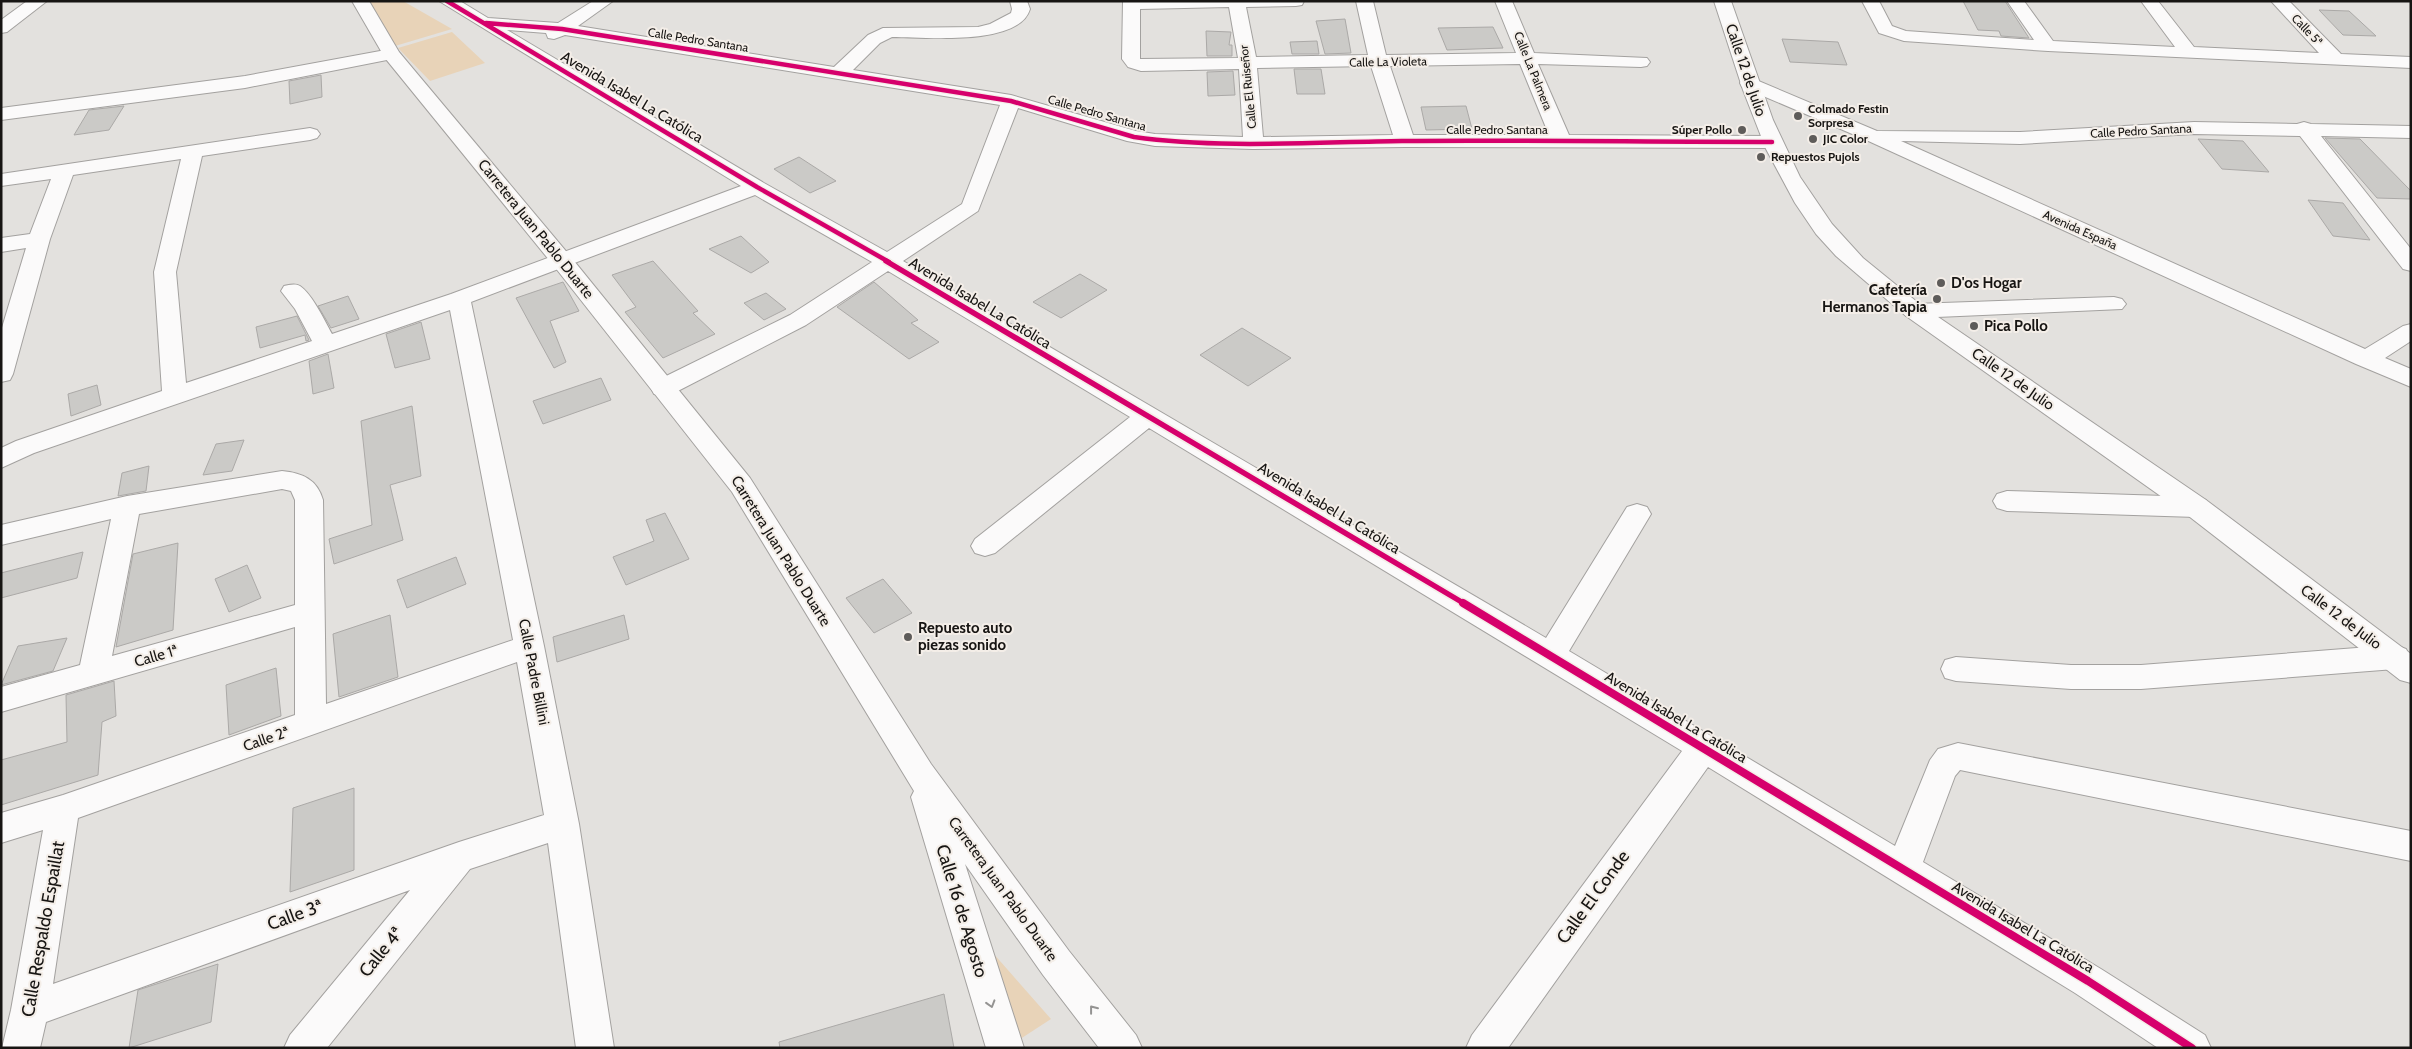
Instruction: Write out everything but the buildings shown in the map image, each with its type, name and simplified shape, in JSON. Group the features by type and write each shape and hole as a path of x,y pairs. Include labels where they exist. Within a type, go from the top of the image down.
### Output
{"street":[{"path":"1,28 39,1"},
{"name":"Carretera Juan Pablo Duarte","path":"360,1 391,54 562,260 742,485 920,774 1056,963 1123,1048"},
{"name":"Avenida Isabel La Católica","path":"447,1 758,188 888,262 1551,655 2088,981 2192,1048"},
{"path":"530,50 604,1"},
{"path":"838,74 882,35 898,31 961,33 996,28 1019,16 1021,9 1018,1"},
{"path":"1132,3 1296,1"},
{"path":"1364,1 1378,62 1405,141"},
{"name":"Calle La Palmera","path":"1503,1 1562,142"},
{"name":"Calle 12 de Julio","path":"1722,1 1749,83 1772,142 1788,174 1824,230 1877,282 1914,311 2196,507 2403,664"},
{"path":"1870,1 1885,29 1904,36 2048,46 2411,63"},
{"path":"2015,1 2048,46"},
{"path":"2149,1 2189,53"},
{"name":"Calle 5ª","path":"2279,1 2336,60"},
{"name":"Calle El Ruiseñor","path":"1236,2 1248,64 1253,143"},
{"name":"Calle La Violeta","path":"1132,3 1130,59 1134,63 1248,64 1528,58 1641,62"},
{"name":"Calle Pedro Santana","path":"483,22 562,29 1011,101 1033,106 1134,138 1253,143 1405,141 1772,142"},
{"path":"1,114 245,82 391,54"},
{"name":"Avenida España","path":"1749,83 1871,135 2411,379"},
{"path":"663,388 798,320 971,207 1011,101"},
{"name":"Calle Pedro Santana","path":"1871,135 2020,138 2194,128 2304,128 2411,132"},
{"path":"2304,128 2411,264"},
{"path":"1,180 310,134"},
{"path":"175,396 166,272 192,151"},
{"path":"1,374 8,326 65,169"},
{"path":"1,459 25,447 459,298 758,188"},
{"path":"1,245 39,239"},
{"path":"292,290 326,344"},
{"name":"Calle Padre Billini","path":"459,298 529,646 562,824 594,1048"},
{"path":"1914,311 2114,304"},
{"path":"2365,359 2411,332"},
{"path":"985,546 1147,417"},
{"path":"1,536 60,519 127,506 282,480 295,481 308,492 309,500 311,723"},
{"path":"2006,502 2196,507"},
{"path":"93,674 127,506"},
{"path":"1551,655 1638,514"},
{"name":"Calle 1ª","path":"1,700 310,612"},
{"name":"Calle 2ª","path":"1,828 63,809 529,646"},
{"path":"1956,669 2071,677 2141,677 2403,664"},
{"name":"Calle El Conde","path":"1485,1048 1703,748"},
{"path":"1903,869 1941,770 1949,759 1958,756 2411,846"},
{"name":"Calle 16 de Agosto","path":"920,774 1005,1048"},
{"name":"Calle Respaldo Espaillat","path":"22,1048 63,809"},
{"name":"Calle 3ª","path":"30,1010 460,857 562,824"},
{"name":"Calle 4ª","path":"303,1048 460,857"}],"shaded area":[{"path":"367,1 403,1 452,29 395,46"},
{"path":"452,32 485,63 430,81 398,48"},
{"path":"971,928 1051,1019 1011,1045"}],"cycle path":[{"path":"447,1 757,187 888,262 1551,655 2088,981 2192,1048"},
{"path":"486,23 562,29 1011,101 1134,137 1155,140 1253,143 1405,141 1772,142"}],"place":[{"name":"Colmado Festin Sorpresa","path":"1798,116"},
{"name":"Súper Pollo","path":"1742,130"},
{"name":"JIC Color","path":"1813,139"},
{"name":"Repuestos Pujols","path":"1761,157"},
{"name":"D'os Hogar","path":"1941,283"},
{"name":"Cafetería Hermanos Tapia","path":"1937,299"},
{"name":"Pica Pollo","path":"1974,326"},
{"name":"Repuesto auto piezas sonido","path":"908,637"}]}
